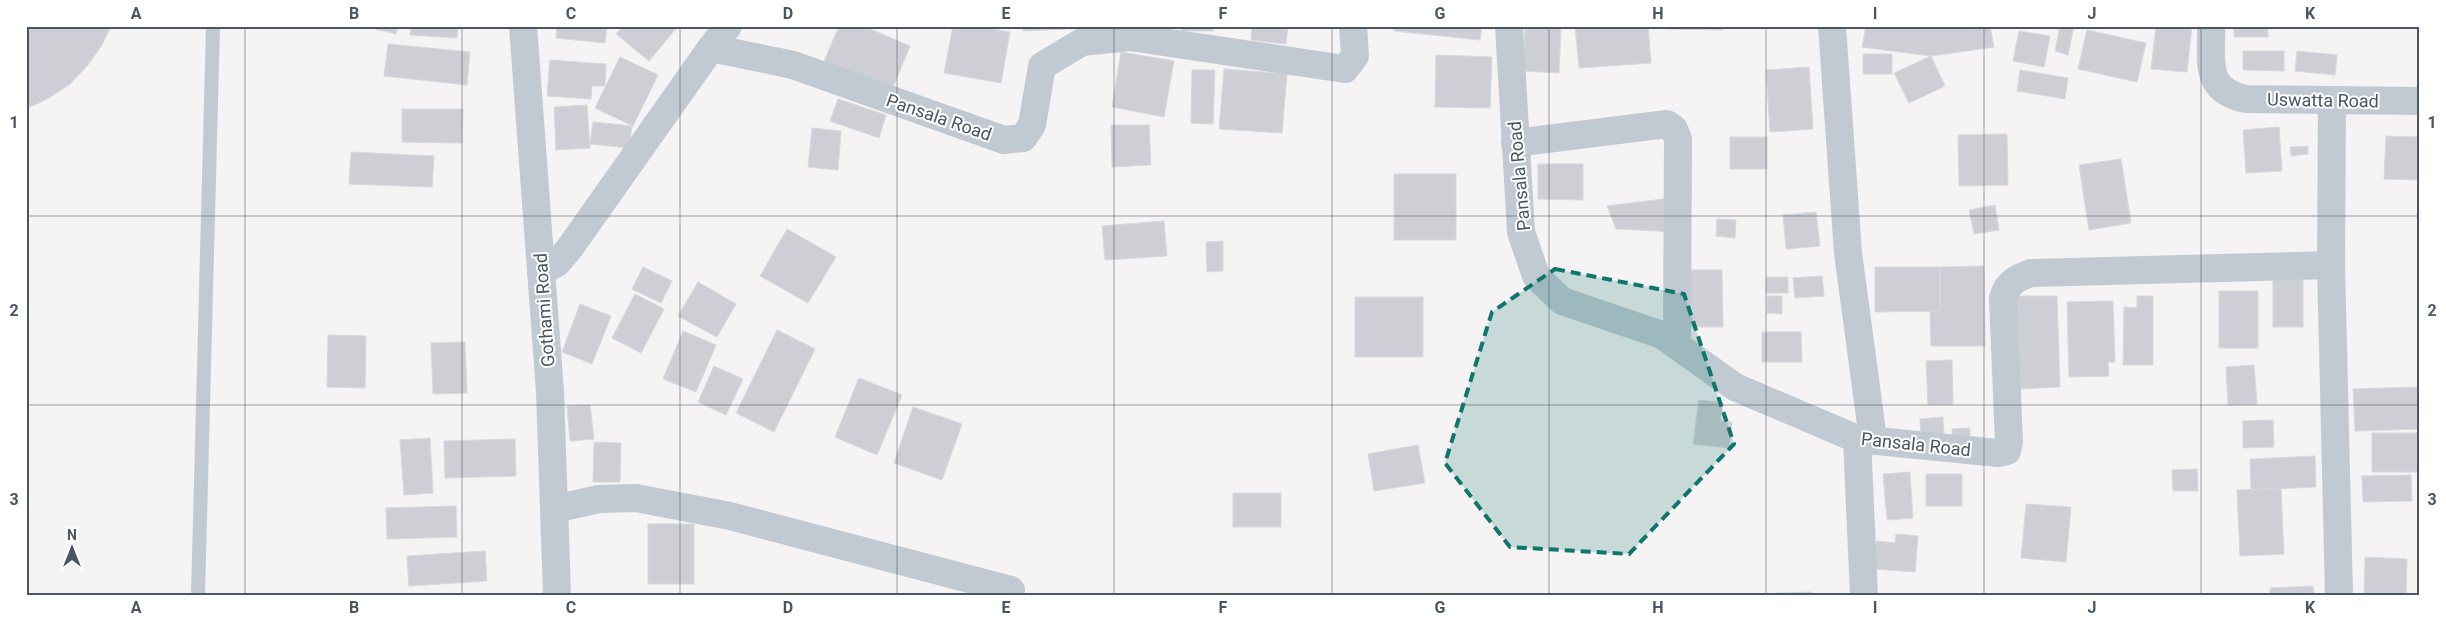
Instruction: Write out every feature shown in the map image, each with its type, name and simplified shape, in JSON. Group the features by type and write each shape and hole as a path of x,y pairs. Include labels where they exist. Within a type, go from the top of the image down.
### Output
{"street":[{"name":"Gothami Road","path":"523,26 550,392 557,595"},
{"path":"541,271 557,263 569,249 728,26"},
{"name":"Pansala Road","path":"711,48 793,65 1004,140 1023,138 1032,124 1042,66 1082,42 1130,37 1345,69 1355,56 1354,26"},
{"name":"Pansala Road","path":"1509,26 1521,232 1536,276 1562,301 1662,336 1735,387 1865,439 1998,453 2007,451 2009,442 2003,298 2006,289 2015,279 2031,272 2331,265"},
{"path":"1832,26 1848,253 1865,439 1864,595"},
{"name":"Uswatta Road","path":"2211,26 2212,63 2215,82 2228,95 2245,99 2420,100"},
{"path":"2332,100 2331,265 2338,595"},
{"path":"1515,143 1666,124 1674,129 1678,139 1677,346"},
{"path":"554,509 599,499 636,498 730,516 1011,590"}],"lane":[{"path":"198,595 213,26"}],"highlighted area":[{"path":"1555,269 1684,294 1734,444 1629,554 1510,547 1445,463 1492,312"}],"building":[{"path":"26,26 111,26 102,45 88,65 70,84 49,98 26,109"},
{"path":"363,26 398,26 396,34"},
{"path":"411,26 458,26 457,38 410,35"},
{"path":"557,26 607,26 605,43 556,38"},
{"path":"623,26 678,26 649,61 616,34"},
{"path":"839,26 863,26 910,46 891,92 823,64"},
{"path":"953,26 975,26 1010,32 1001,83 944,73"},
{"path":"1023,26 1066,26 1066,29 1023,31"},
{"path":"1182,26 1213,26 1213,31 1182,31"},
{"path":"1252,26 1288,26 1286,44 1251,40"},
{"path":"1395,26 1482,26 1480,40 1394,31"},
{"path":"1525,26 1561,28 1559,73 1523,71"},
{"path":"1575,26 1648,26 1651,63 1579,68"},
{"path":"1667,26 1723,26 1723,30 1667,29"},
{"path":"1866,26 1990,26 1994,47 1931,56 1862,47"},
{"path":"2060,26 2074,26 2068,55 2055,51"},
{"path":"2156,26 2192,26 2187,72 2151,69"},
{"path":"2234,26 2268,26 2268,37 2234,37"},
{"path":"2087,30 2146,43 2137,82 2078,69"},
{"path":"2019,31 2050,36 2044,67 2013,61"},
{"path":"388,44 470,52 467,85 384,76"},
{"path":"2243,51 2284,51 2284,71 2243,70"},
{"path":"2297,51 2337,55 2335,75 2295,71"},
{"path":"1121,52 1174,61 1164,117 1112,107"},
{"path":"1863,54 1892,54 1892,74 1863,74"},
{"path":"1436,55 1492,57 1490,108 1435,107"},
{"path":"1931,56 1945,86 1909,103 1894,73"},
{"path":"620,57 658,75 633,126 595,108"},
{"path":"550,60 606,64 605,86 592,86 591,99 547,96"},
{"path":"1809,67 1813,129 1770,132 1766,70"},
{"path":"1224,69 1287,74 1282,133 1219,129"},
{"path":"1192,70 1215,70 1213,124 1191,123"},
{"path":"2020,70 2068,78 2065,99 2017,91"},
{"path":"838,99 886,115 879,138 830,121"},
{"path":"587,105 590,148 556,150 554,107"},
{"path":"402,109 463,109 462,143 402,142"},
{"path":"593,122 632,126 629,148 590,144"},
{"path":"1111,125 1149,125 1151,165 1112,167"},
{"path":"2279,127 2282,171 2246,173 2243,130"},
{"path":"812,128 841,131 838,170 808,167"},
{"path":"2007,134 2008,185 1959,186 1958,135"},
{"path":"2386,136 2420,137 2420,180 2384,179"},
{"path":"1730,137 1767,137 1767,169 1730,169"},
{"path":"2308,146 2308,154 2291,156 2290,147"},
{"path":"351,152 434,156 432,187 349,184"},
{"path":"2121,159 2131,223 2089,230 2079,165"},
{"path":"1538,164 1583,164 1583,200 1538,199"},
{"path":"1394,174 1456,174 1456,240 1394,240"},
{"path":"1671,198 1678,232 1616,229 1607,206"},
{"path":"1995,205 1999,230 1974,234 1969,210"},
{"path":"1816,212 1820,246 1786,249 1783,215"},
{"path":"1717,219 1736,220 1735,238 1716,236"},
{"path":"1164,221 1167,256 1105,260 1102,226"},
{"path":"787,229 836,257 808,303 760,276"},
{"path":"1223,241 1223,271 1207,272 1206,242"},
{"path":"1984,266 1985,346 1931,346 1930,311 1940,311 1940,267"},
{"path":"643,267 672,281 661,303 632,289"},
{"path":"1875,267 1940,267 1940,311 1875,312"},
{"path":"1688,270 1722,270 1723,327 1689,327"},
{"path":"1822,276 1824,296 1795,298 1793,278"},
{"path":"1766,277 1788,277 1788,293 1766,293"},
{"path":"2273,280 2303,280 2303,327 2273,327"},
{"path":"698,282 736,304 717,337 678,316"},
{"path":"2219,291 2258,291 2258,348 2219,348"},
{"path":"635,294 664,309 641,353 612,338"},
{"path":"1767,296 1782,296 1782,314 1767,313"},
{"path":"2014,296 2057,296 2060,387 2017,389"},
{"path":"2137,296 2153,296 2153,365 2123,365 2124,307 2137,308"},
{"path":"1355,297 1423,297 1423,357 1355,357"},
{"path":"2113,301 2115,362 2108,362 2109,376 2069,377 2067,302"},
{"path":"580,304 611,316 592,364 562,352"},
{"path":"777,330 815,349 774,432 736,413"},
{"path":"683,331 716,345 696,392 663,379"},
{"path":"1762,332 1801,332 1802,362 1762,362"},
{"path":"328,335 366,336 365,388 327,387"},
{"path":"465,342 467,393 433,394 431,343"},
{"path":"1952,360 1953,404 1928,405 1926,361"},
{"path":"2254,365 2257,404 2228,405 2226,367"},
{"path":"714,366 743,379 726,415 698,402"},
{"path":"859,378 902,395 877,455 835,437"},
{"path":"2420,387 2420,429 2355,431 2353,389"},
{"path":"1699,400 1723,403 1720,421 1732,422 1729,448 1693,444"},
{"path":"590,405 594,439 570,441 567,406"},
{"path":"913,407 962,424 942,480 894,463"},
{"path":"1943,417 1944,439 1921,441 1920,419"},
{"path":"2273,420 2274,447 2243,448 2243,421"},
{"path":"1970,428 1970,445 1952,446 1952,429"},
{"path":"2372,433 2420,433 2420,472 2372,472"},
{"path":"430,438 433,493 404,495 400,440"},
{"path":"515,439 516,476 445,478 444,441"},
{"path":"594,442 621,443 620,482 593,482"},
{"path":"1418,445 1425,483 1374,491 1368,454"},
{"path":"2315,456 2316,487 2251,490 2250,459"},
{"path":"2197,469 2198,491 2173,491 2172,470"},
{"path":"1910,472 1913,518 1887,520 1883,474"},
{"path":"1926,474 1962,474 1962,506 1926,506"},
{"path":"2411,475 2412,501 2363,502 2362,476"},
{"path":"2281,488 2284,554 2240,556 2237,490"},
{"path":"1233,493 1281,493 1281,527 1233,527"},
{"path":"2026,504 2071,507 2066,562 2021,558"},
{"path":"456,506 457,537 387,539 386,508"},
{"path":"648,524 694,524 694,584 648,584"},
{"path":"1896,534 1918,536 1915,572 1874,569 1876,541 1895,543"},
{"path":"485,551 487,581 409,586 407,556"},
{"path":"2365,557 2407,559 2406,595 2364,595"},
{"path":"2313,586 2314,595 2270,595 2270,588"},
{"path":"1812,592 1812,595 1776,595 1776,593"}]}
